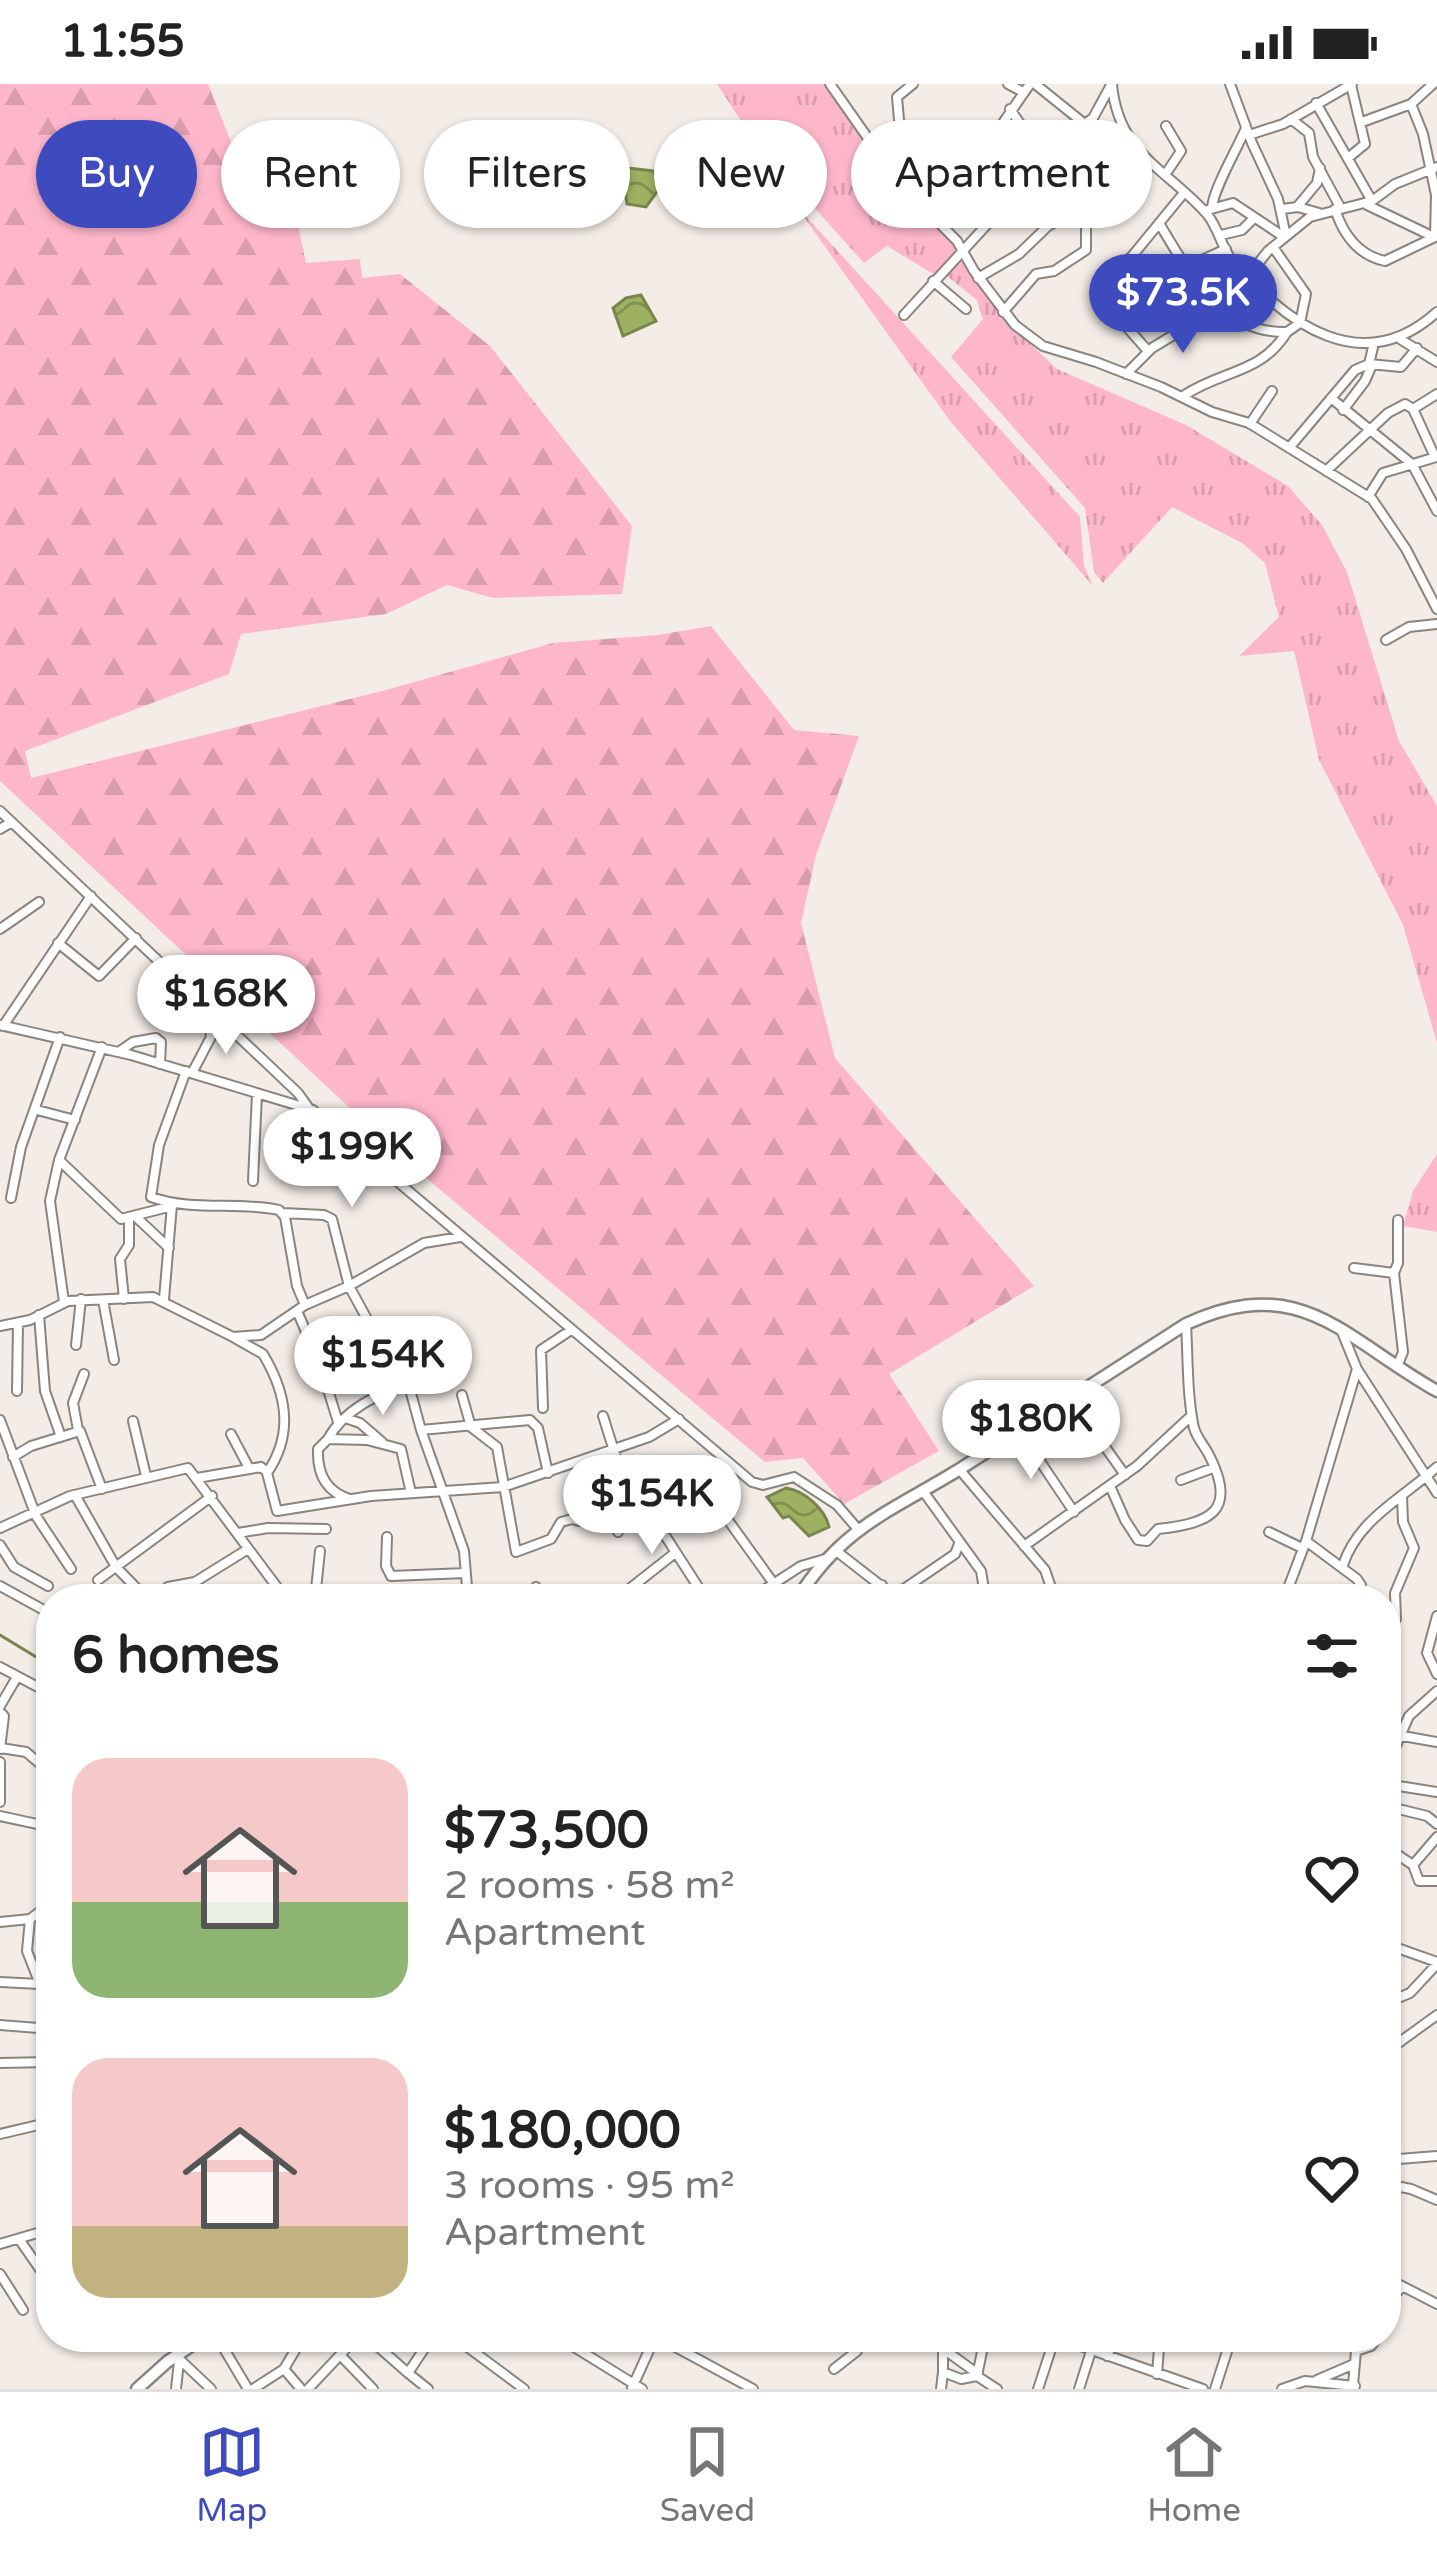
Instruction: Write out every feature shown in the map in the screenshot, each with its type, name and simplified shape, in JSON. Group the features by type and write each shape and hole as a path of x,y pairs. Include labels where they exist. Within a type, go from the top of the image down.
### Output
{"main road":[{"path":"808,1584 857,1528 959,1469 1186,1324 1223,1307 1276,1304 1304,1310 1437,1391"},
{"path":"137,2389 184,2352"}],"street":[{"path":"830,84 855,120"},
{"path":"899,120 896,97 913,84"},
{"path":"1008,84 1029,86 1079,120"},
{"path":"1089,120 1112,84"},
{"path":"1112,84 1123,120"},
{"path":"1230,84 1282,209 1286,237"},
{"path":"1208,209 1247,132 1291,119 1352,84 1365,146 1348,158"},
{"path":"1362,122 1411,104 1433,84"},
{"path":"1003,120 1029,86"},
{"path":"1316,103 1369,203 1436,238"},
{"path":"1411,104 1434,168 1436,238"},
{"path":"1010,109 1018,120"},
{"path":"1291,119 1307,131 1345,237 1375,259 1391,259 1436,238"},
{"path":"1166,126 1181,151 1166,175"},
{"path":"1423,134 1437,132"},
{"path":"1152,164 1183,194 1208,209 1254,287 1300,323 1344,342 1374,343 1400,339 1437,312"},
{"path":"1297,207 1317,183 1320,168"},
{"path":"1126,374 1319,213 1369,203 1394,184 1434,168"},
{"path":"1148,351 1096,292 1183,194"},
{"path":"1208,209 1232,203 1286,237"},
{"path":"1282,209 1297,207 1319,213"},
{"path":"1120,320 1140,298 1253,219"},
{"path":"1160,223 1214,305 1255,328 1287,332"},
{"path":"942,228 1003,312 1037,343 1250,424 1368,497 1406,549 1437,610"},
{"path":"904,315 982,228"},
{"path":"978,278 1019,254 1046,228"},
{"path":"1003,312 1036,274 1054,272 1086,250 1086,228"},
{"path":"1182,397 1224,375 1261,363 1300,323 1306,295 1273,247"},
{"path":"934,281 966,309"},
{"path":"1400,339 1437,362"},
{"path":"1343,410 1365,381 1374,343"},
{"path":"1289,448 1355,370 1371,364 1401,367 1417,348"},
{"path":"1250,424 1272,391"},
{"path":"1413,409 1437,394"},
{"path":"1331,398 1412,464 1437,511"},
{"path":"1326,471 1395,408 1406,404 1413,409 1436,457 1383,473 1368,497"},
{"path":"1386,640 1409,628 1437,624"},
{"path":"0,811 308,1107 561,1322 758,1485 794,1477 837,1505 857,1528"},
{"path":"0,829 12,822"},
{"path":"91,896 2,1026 119,1052 308,1107"},
{"path":"0,929 39,902"},
{"path":"58,943 99,976 136,938"},
{"path":"214,1014 209,1021 211,1037 189,1072 164,1129 151,1194 198,1208 258,1206 332,1220 349,1286 409,1382 464,1551 467,1584"},
{"path":"11,1198 21,1147 60,1037"},
{"path":"119,1052 133,1042 156,1038 161,1042 160,1064"},
{"path":"64,1302 50,1201 59,1160 101,1048"},
{"path":"253,1181 257,1093"},
{"path":"37,1110 75,1120"},
{"path":"59,1160 117,1216 132,1218 172,1204"},
{"path":"164,1299 172,1204"},
{"path":"283,1214 301,1308 341,1420"},
{"path":"132,1218 169,1248"},
{"path":"124,1299 120,1259 129,1245 132,1218"},
{"path":"1396,1368 1403,1352 1394,1273 1398,1220"},
{"path":"233,1336 261,1335 301,1308 424,1243 463,1237"},
{"path":"1354,1268 1394,1273"},
{"path":"76,1345 81,1299"},
{"path":"0,1326 18,1324 81,1299 164,1299 260,1350 287,1421 267,1473"},
{"path":"104,1300 113,1360"},
{"path":"39,1315 45,1391 61,1437"},
{"path":"555,1337 561,1322"},
{"path":"17,1391 18,1324"},
{"path":"1110,1486 1138,1540 1147,1541 1158,1528 1200,1523 1215,1512 1219,1500 1213,1468 1196,1435 1192,1415 1186,1324"},
{"path":"543,1408 541,1350 571,1330"},
{"path":"1342,1331 1358,1369 1437,1493"},
{"path":"1290,1584 1358,1369"},
{"path":"84,1374 73,1403 78,1430 101,1489"},
{"path":"352,1500 332,1493 319,1474 318,1449 341,1420 378,1395 409,1382"},
{"path":"1079,1391 1103,1444 1126,1475"},
{"path":"463,1395 469,1424 497,1447 516,1552 550,1539 561,1522 580,1521"},
{"path":"1024,1546 1126,1475 1192,1415"},
{"path":"603,1416 626,1489 696,1584"},
{"path":"197,1478 261,1467 277,1511 411,1493 503,1487 662,1432 679,1419"},
{"path":"0,1420 8,1453 70,1569"},
{"path":"341,1420 360,1423 383,1443"},
{"path":"133,1421 146,1476"},
{"path":"421,1430 536,1423 548,1473"},
{"path":"1018,1429 1075,1512"},
{"path":"8,1453 78,1430"},
{"path":"231,1434 249,1468"},
{"path":"328,1439 401,1449 411,1493"},
{"path":"589,1514 633,1494 733,1465"},
{"path":"0,1528 35,1509 185,1467 212,1496 271,1584"},
{"path":"1343,1565 1358,1535 1437,1467"},
{"path":"1181,1480 1213,1468"},
{"path":"959,1469 1046,1570 1050,1584"},
{"path":"704,1476 715,1502 774,1584 801,1566 825,1559"},
{"path":"922,1490 981,1571 983,1584"},
{"path":"1399,1584 1414,1548 1403,1522 1402,1495"},
{"path":"75,1496 116,1567 132,1584"},
{"path":"98,1580 212,1496"},
{"path":"606,1506 618,1532"},
{"path":"238,1533 326,1529"},
{"path":"1269,1532 1343,1565 1360,1584"},
{"path":"388,1537 386,1566 391,1576 466,1573"},
{"path":"915,1584 955,1554 959,1543"},
{"path":"0,1546 3,1561 46,1584"},
{"path":"186,1584 248,1549"},
{"path":"834,1549 881,1584"},
{"path":"317,1584 320,1551"},
{"path":"636,1584 675,1553"},
{"path":"0,1586 36,1606"},
{"path":"1437,1616 1426,1653 1437,1674"},
{"path":"0,1667 36,1686"},
{"path":"17,1677 0,1709 4,1716 0,1749 26,1752 36,1761"},
{"path":"1401,1734 1409,1716 1437,1691"},
{"path":"1401,1736 1437,1742"},
{"path":"0,1762 0,1802"},
{"path":"1401,1786 1437,1792"},
{"path":"1401,1810 1427,1816 1437,1824"},
{"path":"0,1816 36,1824"},
{"path":"1413,1865 1437,1837"},
{"path":"1401,1857 1413,1865 1419,1882 1437,1881"},
{"path":"0,1922 36,1916"},
{"path":"29,1919 27,1952 36,1973"},
{"path":"1401,1950 1437,1963 1401,1997"},
{"path":"0,1982 36,1984"},
{"path":"1401,2040 1437,2014"},
{"path":"0,2025 36,2028"},
{"path":"0,2063 36,2062"},
{"path":"0,2134 36,2126"},
{"path":"1401,2159 1437,2156"},
{"path":"1401,2186 1437,2200"},
{"path":"0,2244 36,2234"},
{"path":"19,2239 36,2263"},
{"path":"0,2274 23,2310"},
{"path":"1402,2287 1437,2304"},
{"path":"227,2352 250,2389 284,2369 294,2352"},
{"path":"284,2369 304,2389 344,2352"},
{"path":"384,2352 428,2389"},
{"path":"408,2373 423,2352"},
{"path":"474,2352 524,2389"},
{"path":"580,2352 636,2388 650,2352"},
{"path":"684,2352 753,2389"},
{"path":"834,2369 856,2352"},
{"path":"941,2389 944,2352"},
{"path":"955,2352 997,2389"},
{"path":"978,2375 983,2352"},
{"path":"1038,2389 1050,2352"},
{"path":"1079,2389 1091,2352"},
{"path":"1094,2352 1201,2389"},
{"path":"1107,2356 1109,2352"},
{"path":"1157,2374 1158,2352"},
{"path":"1216,2389 1228,2352"},
{"path":"1282,2389 1294,2382 1316,2381 1356,2387 1356,2352"},
{"path":"341,2356 373,2389"},
{"path":"176,2389 177,2358"},
{"path":"177,2358 211,2389"},
{"path":"1316,2381 1354,2364"},
{"path":"943,2372 961,2379 978,2375"},
{"path":"725,2374 727,2388"}],"green space":[{"path":"0,84 208,84 222,120 221,228 299,228 306,263 360,259 362,278 400,274 490,346 632,526 622,594 493,598 447,585 386,614 241,634 229,674 25,751 31,778 386,690 553,643 711,626 794,730 859,736 816,855 801,923 835,1058 1034,1286 889,1374 939,1451 844,1504 803,1458 765,1462 413,1167 0,781"},
{"path":"717,84 827,84 852,120 851,228 938,228 959,251 935,275 887,246 864,263 827,222 827,120 740,120"},
{"path":"812,228 817,228 1080,517 1084,566 1093,586 950,421"},
{"path":"962,257 1002,317 1057,369 1186,425 1288,486 1322,525 1347,572 1399,741 1437,806 1437,1043 1403,925 1319,760 1294,651 1239,656 1279,617 1265,563 1242,543 1172,507 1103,583 1094,572 1085,508 951,357 983,319 977,300 947,276"},
{"path":"1437,1154 1437,1232 1403,1226 1413,1191"}],"water":[{"path":"630,168 654,173 654,196 646,207 630,204"},
{"path":"641,295 656,321 623,336 613,308"},
{"path":"786,1488 813,1502 829,1527 809,1536 789,1516 783,1518 767,1497"}],"waterway":[{"path":"0,1635 36,1657"}]}
